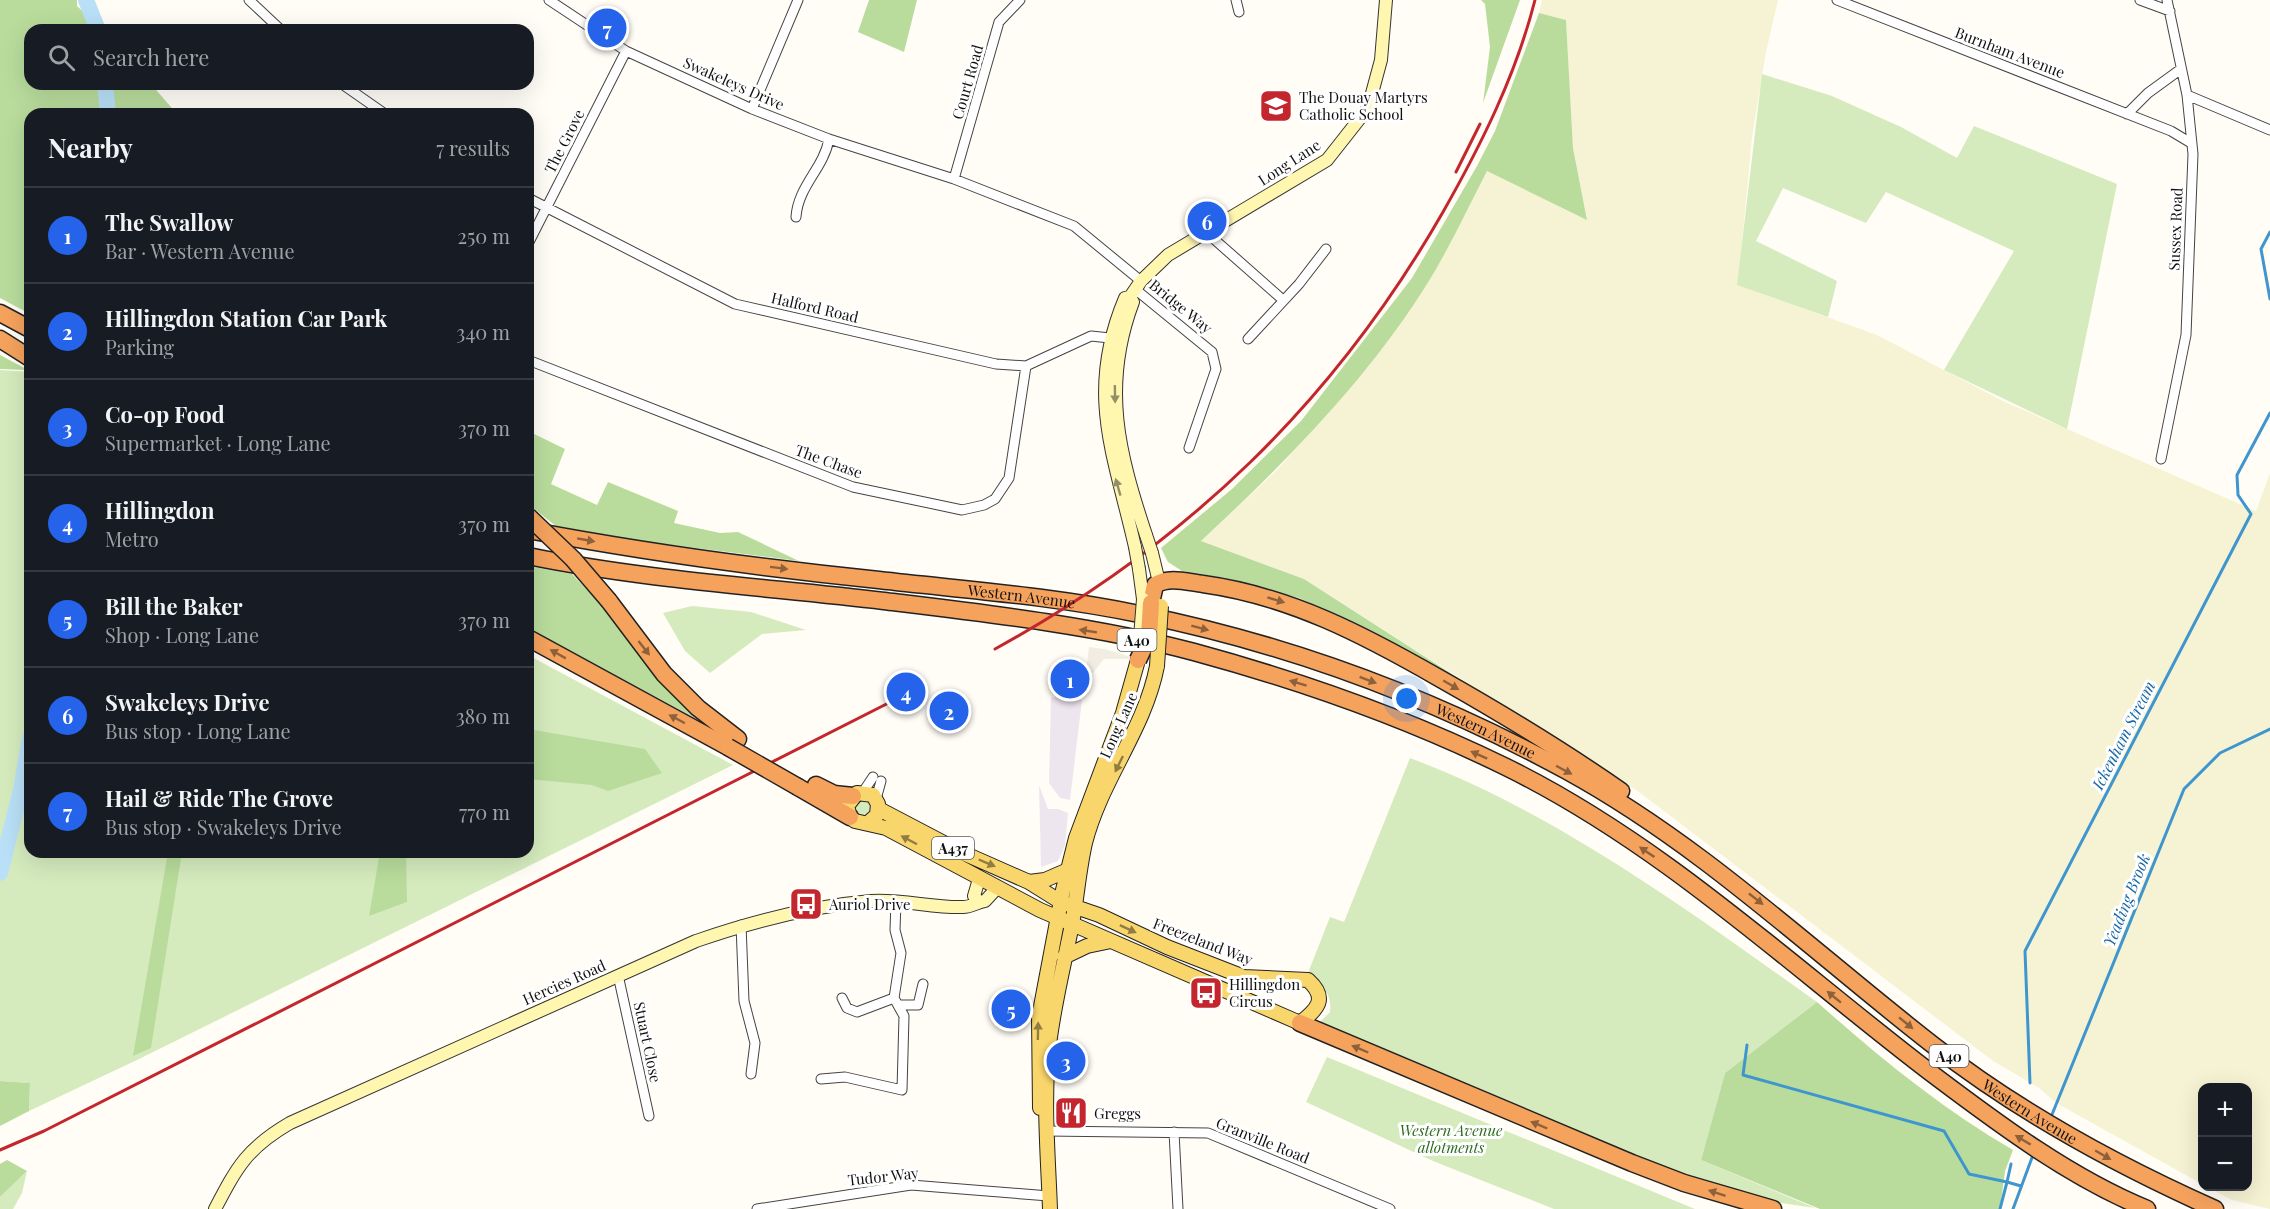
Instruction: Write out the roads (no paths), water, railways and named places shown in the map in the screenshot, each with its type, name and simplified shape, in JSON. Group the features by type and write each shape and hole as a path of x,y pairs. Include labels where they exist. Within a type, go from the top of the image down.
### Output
{"highway":[{"path":"0,307 24,318"},
{"path":"0,313 24,326"},
{"path":"0,338 24,351"},
{"path":"0,338 24,354"},
{"path":"534,522 573,559 609,601 664,674 733,743"},
{"name":"Western Avenue","path":"534,531 705,559 1135,613 1235,637 1348,672 1487,730 1608,794 1709,864 1936,1047 2015,1101 2104,1156 2215,1209"},
{"name":"Western Avenue","path":"534,557 679,578 888,602 1101,633 1202,654 1311,687 1406,723 1507,768 1593,815 1695,885 1880,1034 2003,1128 2070,1168 2147,1209"},
{"path":"1138,660 1149,636 1153,589 1159,582 1175,580 1242,590 1296,606 1364,636 1568,754 1669,825 1709,864"},
{"path":"534,641 733,743 802,783 850,817"},
{"path":"802,783 828,792 858,794"},
{"path":"1300,1023 1632,1163 1684,1183 1773,1209"}],"main road":[{"name":"Long Lane","path":"1049,1202 1046,1131 1049,1048 1057,985 1072,923 1086,842 1102,799 1145,712 1157,666 1152,602 1139,569 1106,430 1105,375 1110,338 1125,298 1168,255 1327,160 1368,108 1381,60 1386,0"},
{"path":"1135,289 1117,355 1115,402 1126,472 1154,558 1159,582"},
{"name":"Long Lane","path":"1046,1131 1038,1085 1039,1017 1061,902 1076,838 1126,705 1138,660"},
{"path":"858,794 877,804 877,815 868,822 855,821 850,817 847,806 858,794"},
{"name":"A437","path":"877,804 961,852 1029,882"},
{"name":"A437","path":"868,822 906,837 979,879 1058,918"},
{"path":"1029,882 1045,880 1068,870"},
{"path":"978,902 974,896 979,879"},
{"name":"Freezeland Way","path":"1029,882 1061,902 1244,977 1308,980 1319,992 1320,1000 1312,1013 1300,1023"},
{"name":"Hercies Road","path":"215,1209 246,1156 271,1134 372,1084 696,940 741,925 865,902 969,907 985,901 997,888"},
{"path":"1058,918 1300,1023"},
{"path":"1064,957 1087,946 1111,941"}],"street":[{"path":"249,0 275,24"},
{"name":"Swakeleys Drive","path":"549,0 626,51 752,109 829,139 954,179 1074,226 1135,289"},
{"path":"752,109 798,0"},
{"name":"Court Road","path":"954,179 999,22 1020,0"},
{"path":"1236,0 1239,12"},
{"name":"Burnham Avenue","path":"1838,0 2171,131 2191,143"},
{"path":"2140,0 2170,10"},
{"name":"Sussex Road","path":"2162,459 2186,335 2191,143 2187,95 2168,0"},
{"name":"The Grove","path":"534,233 626,51"},
{"path":"2127,114 2162,81 2181,69"},
{"path":"351,90 376,108"},
{"path":"2187,95 2270,130"},
{"path":"2171,131 2190,128"},
{"path":"796,217 797,203 826,156 829,139"},
{"name":"Halford Road","path":"534,201 735,304 996,364 1026,366 1084,338 1098,336 1110,338"},
{"path":"1206,232 1283,300"},
{"path":"1248,339 1326,249"},
{"name":"Bridge Way","path":"1135,289 1212,351 1216,369 1189,448"},
{"name":"The Chase","path":"534,362 853,487 962,510 984,506 995,499 1010,478 1026,366"},
{"path":"858,794 877,779 877,804"},
{"path":"821,1079 845,1077 902,1090 904,1016 897,1001 901,953 895,930 896,902"},
{"path":"741,925 744,1001 755,1043 751,1074"},
{"name":"Stuart Close","path":"618,975 649,1116"},
{"path":"842,998 847,1008 857,1012 897,1001 918,1005 923,984"},
{"name":"Granville Road","path":"1046,1131 1208,1133 1390,1209"},
{"path":"1174,1132 1178,1209"},
{"name":"Tudor Way","path":"757,1209 910,1185 1049,1202"}],"waterway":[{"path":"86,0 96,24"},
{"path":"106,90 107,108"},
{"name":"Ickenham Stream","path":"2270,232 2261,249 2270,299"},
{"name":"Ickenham Stream","path":"2030,1083 2025,951 2251,514 2238,495 2237,475 2270,413"},
{"name":"Yeading Brook","path":"2051,1117 2184,789 2220,753 2270,729"},
{"path":"0,873 24,772"},
{"path":"1747,1045 1743,1075 1944,1131 1969,1174 2007,1182 2000,1209"},
{"name":"Yeading Brook","path":"2013,1209 2033,1155"},
{"name":"Ickenham Stream","path":"2011,1164 2007,1182 2021,1186"}],"railway":[{"path":"995,649 1065,608 1131,563 1193,514 1250,462 1304,406 1354,346 1400,281 1443,212 1471,161 1508,82 1535,0"},
{"path":"1456,172 1480,124"},
{"path":"0,1150 44,1131 922,686"}],"place":[{"name":"Hail & Ride The Grove","path":"607,28"},
{"name":"The Douay Martyrs Catholic School","path":"1276,106"},
{"name":"Swakeleys Drive","path":"1207,221"},
{"name":"The Swallow","path":"1070,679"},
{"name":"Hillingdon","path":"906,692"},
{"name":"Hillingdon Station Car Park","path":"949,711"},
{"name":"Auriol Drive","path":"806,904"},
{"name":"Hillingdon Circus","path":"1206,993"},
{"name":"Bill the Baker","path":"1011,1009"},
{"name":"Co-op Food","path":"1066,1061"},
{"name":"Greggs","path":"1071,1113"}],"park label":[{"name":"Western Avenue allotments","path":"1451,1138"}]}
